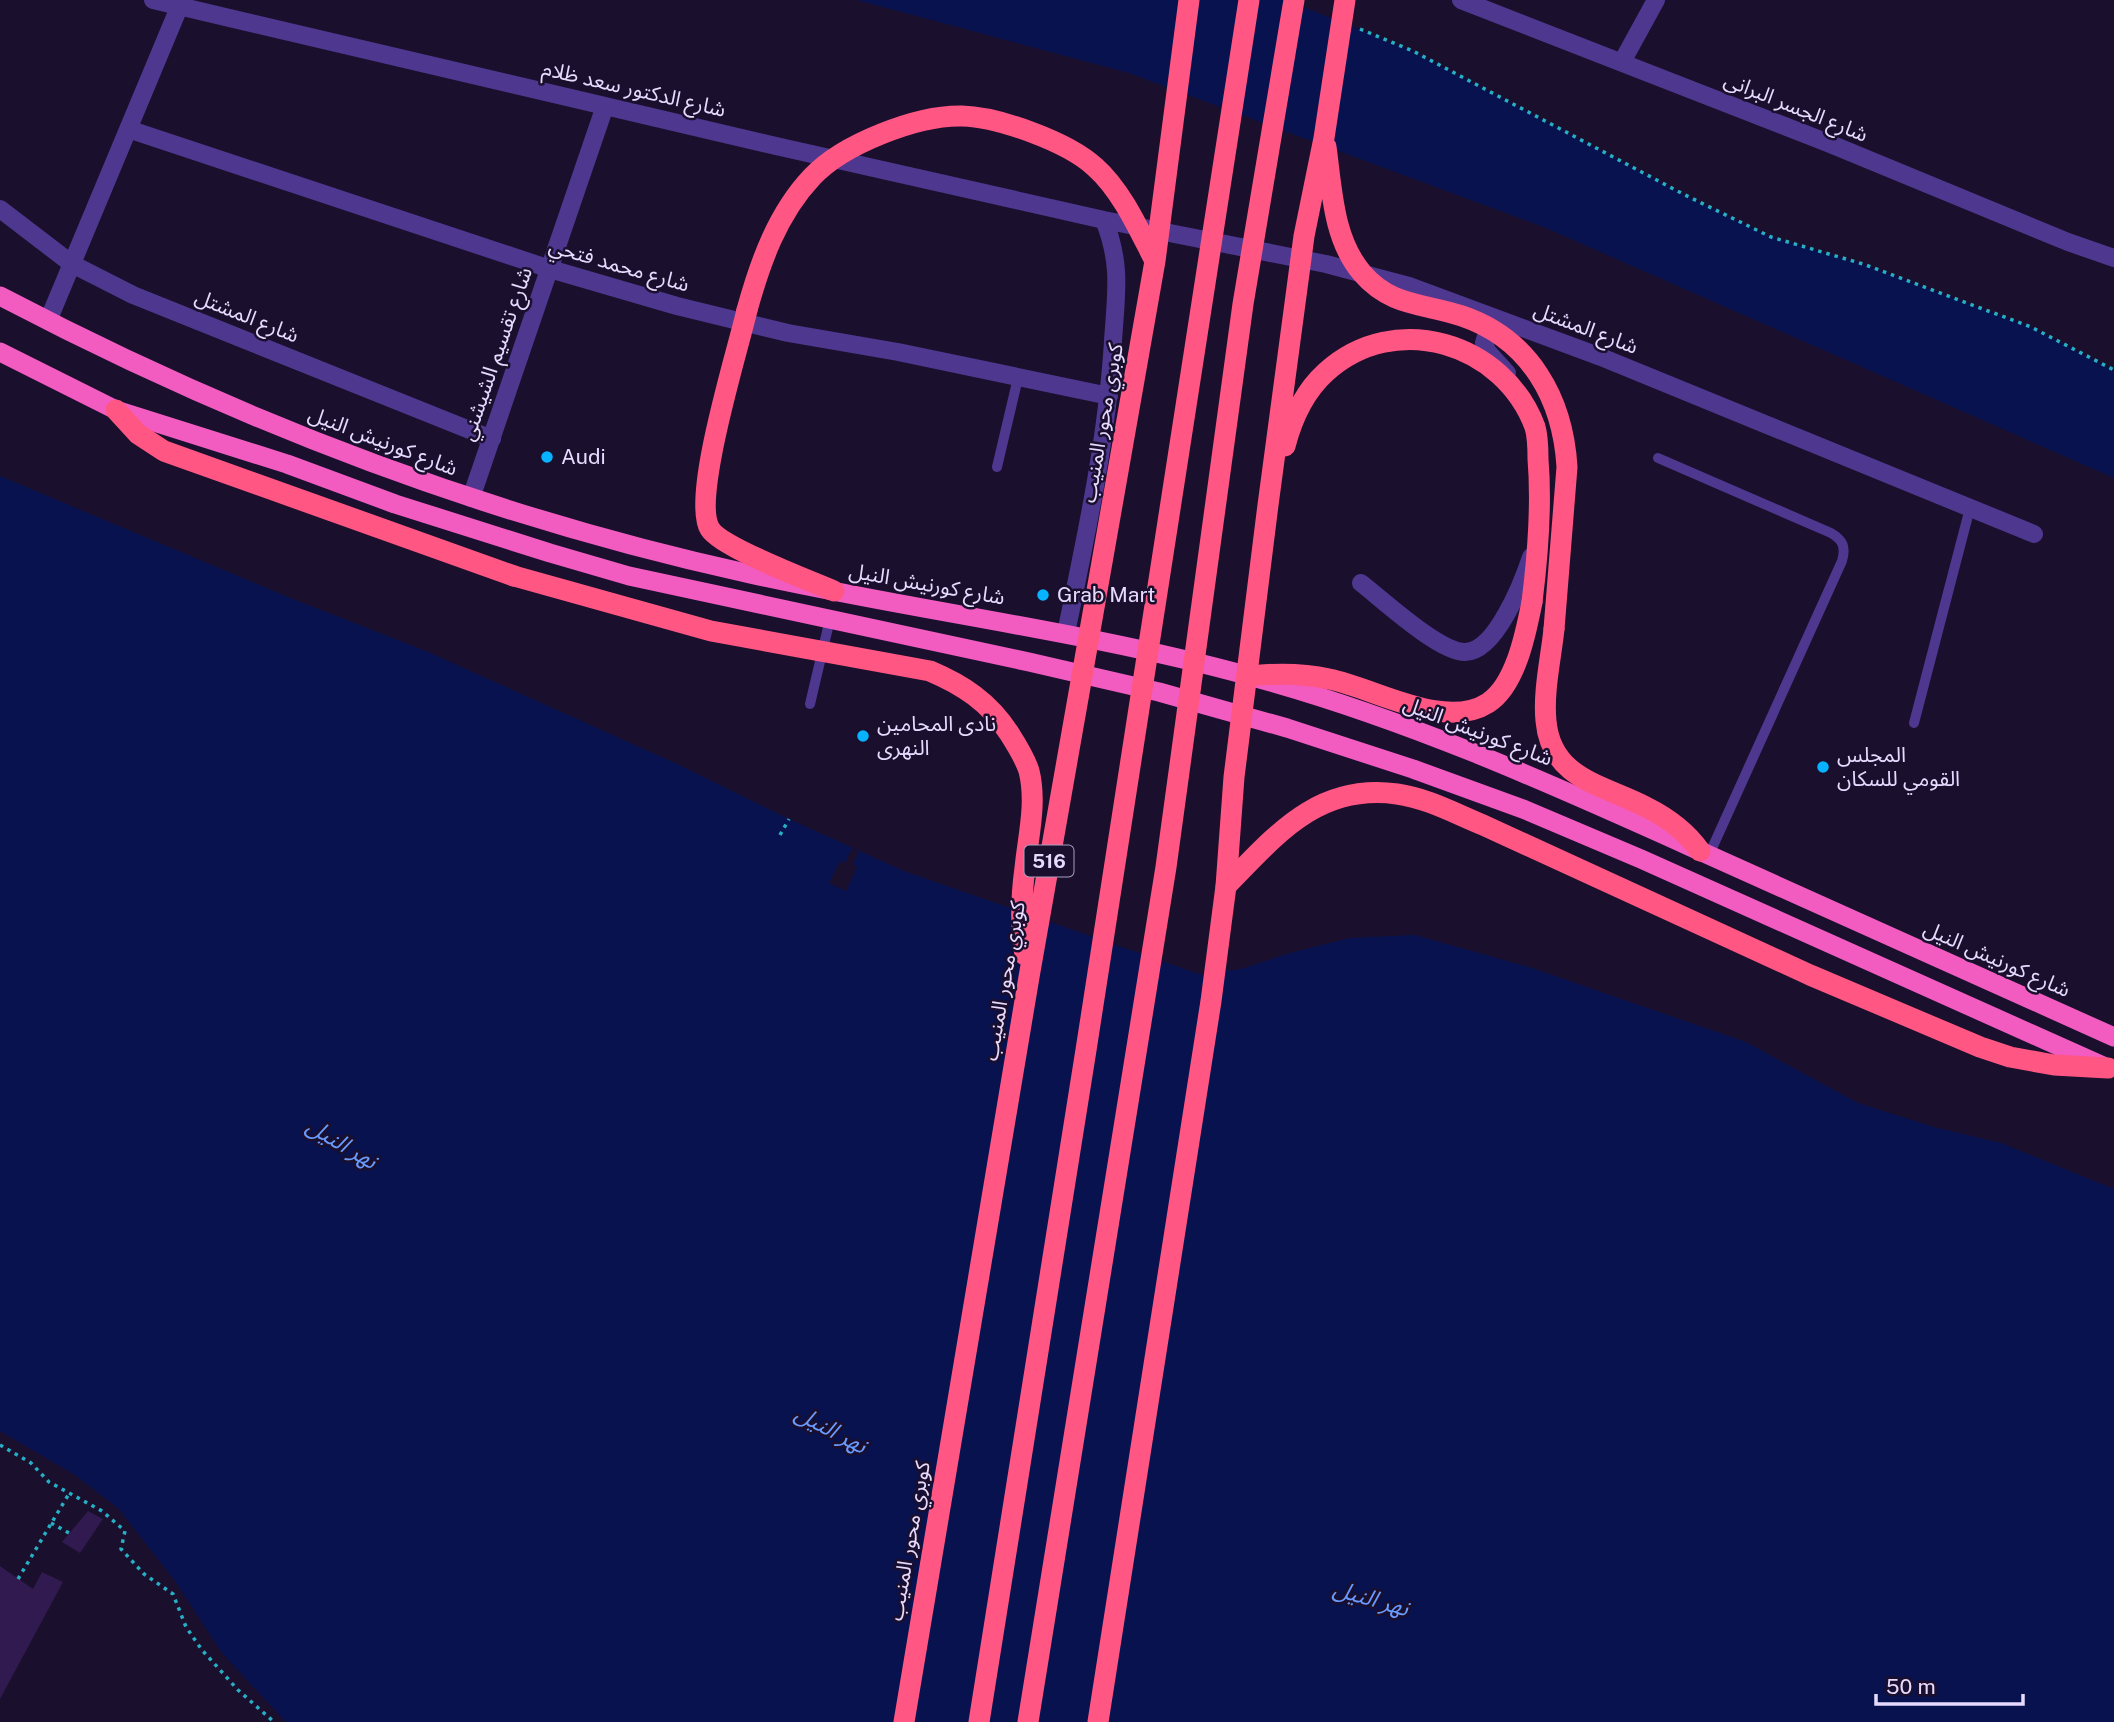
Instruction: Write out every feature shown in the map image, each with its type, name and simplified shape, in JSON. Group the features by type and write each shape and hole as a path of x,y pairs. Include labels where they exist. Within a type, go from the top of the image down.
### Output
{"highway":[{"name":"كوبري محور المنيب","path":"904,1722 1029,977 1156,261 1189,0"},
{"path":"979,1722 1089,1035 1249,0"},
{"path":"1028,1722 1164,880 1243,304 1294,0"},
{"path":"1098,1722 1203,1056 1226,886 1234,777 1304,236 1324,138 1345,0"},
{"path":"834,591 726,543 710,529 704,508 708,471 745,316 769,244 788,210 812,177 843,153 884,134 922,121 963,116 1012,126 1061,145 1095,167 1118,195 1156,261"},
{"path":"1324,138 1341,238 1350,257 1363,274 1378,288 1396,299 1464,316 1486,327 1524,356 1552,396 1560,419 1567,467 1545,718 1555,751 1577,776 1643,805 1676,824 1705,853"},
{"name":"شارع كورنيش النيل","path":"0,296 220,400 326,445 471,498 607,539 750,574 1066,633 1250,676 1419,731 1535,776 2114,1037"},
{"path":"1250,676 1277,673 1332,679 1434,711 1462,713 1489,702 1508,680 1523,645 1532,602 1539,516 1536,430 1521,397 1496,369 1464,350 1429,340 1392,341 1357,352 1326,372 1303,401 1288,435 1268,505"},
{"path":"0,352 116,410 287,464 396,504 550,554 629,576 1159,692 1287,728 1413,769 1522,809 1641,859 2111,1069"},
{"path":"116,410 138,434 164,451 514,576 711,631 930,671 957,682 981,699 1001,720 1029,771 1032,798 1022,908 1023,943 1029,977"},
{"path":"1226,886 1273,838 1299,816 1330,800 1364,793 1398,794 1432,803 1483,825 1810,975 1980,1047 2010,1057 2054,1065 2111,1069"}],"street":[{"name":"شارع الدكتور سعد ظلام","path":"153,0 1104,220"},
{"name":"شارع الجسر البرانى","path":"1461,0 2114,258"},
{"path":"1622,62 1656,0"},
{"path":"48,321 180,5"},
{"name":"شارع تقسيم الشيشني","path":"471,498 605,106"},
{"name":"شارع محمد فتحي","path":"128,129 550,269 745,316 788,333 898,352 1110,396"},
{"name":"شارع المشتل","path":"0,209 72,264 133,295 492,439"},
{"path":"1066,633 1098,475 1110,396 1117,260 1104,220"},
{"name":"شارع المشتل","path":"1104,220 1326,264 1409,286 1612,362 2034,534"},
{"path":"1361,583 1423,632 1464,652 1485,644 1507,613 1524,579 1535,544 1546,470 1540,432 1529,397 1485,347 1484,339 1492,317"}],"lane":[{"path":"997,467 1018,378"},
{"path":"1658,458 1831,533 1840,539 1845,550 1705,853"},
{"path":"1914,723 1970,508"},
{"path":"810,704 830,619"}],"path":[{"path":"1350,25 1413,51 1685,195 1771,237 1863,264 2031,327 2114,370"},
{"path":"780,835 789,819"},
{"path":"0,1445 31,1463 49,1482 102,1511 125,1531 121,1549 144,1574 173,1594 186,1627 202,1650 238,1690 274,1722"},
{"path":"18,1579 70,1492"},
{"path":"51,1523 69,1533"}],"water":[{"path":"857,0 1286,0 1413,51 1685,195 1771,237 1863,264 2031,327 2114,370 2114,478 1546,228 1129,73"},
{"name":"نهر النيل","path":"0,476 288,597 426,651 675,763 904,871 1199,974 1241,969 1350,938 1415,935 1529,967 1746,1042 1858,1103 1934,1127 2001,1143 2114,1189 2114,1722 286,1722 222,1653 175,1581 118,1508 75,1475 0,1431"}],"pier":[{"path":"852,848 859,852 853,864 857,867 846,891 829,883 840,861 845,863"}],"building":[{"path":"88,1511 103,1519 80,1553 62,1542"},
{"path":"0,1566 33,1589 42,1572 63,1582 0,1699"}],"place":[{"name":"Audi","path":"547,457"},
{"name":"Grab Mart","path":"1043,595"},
{"name":"نادى المحامين النهرى","path":"863,736"},
{"name":"المجلس القومي للسكان","path":"1823,767"}]}
